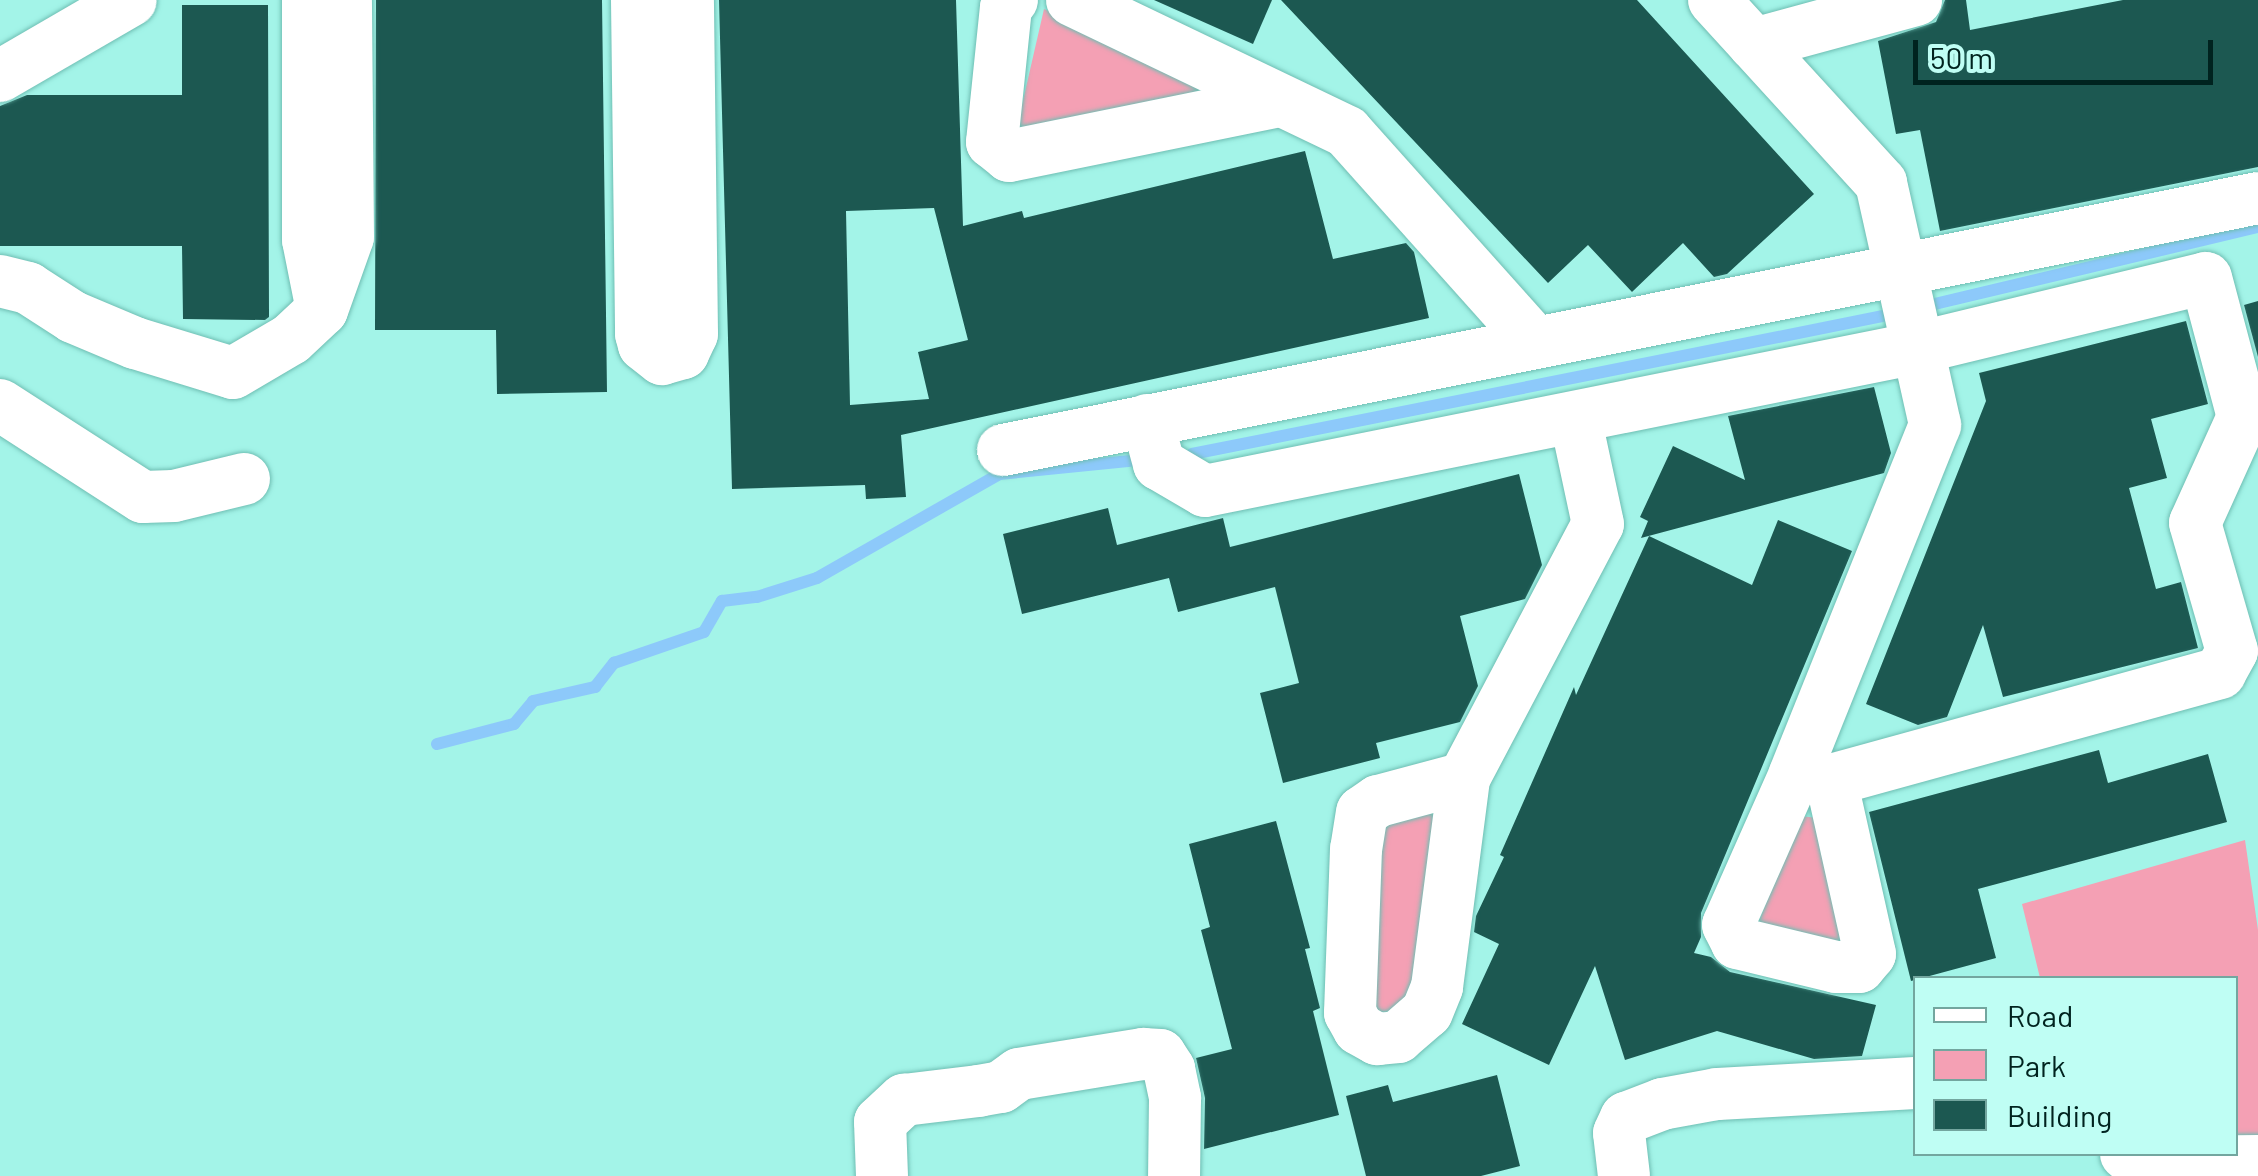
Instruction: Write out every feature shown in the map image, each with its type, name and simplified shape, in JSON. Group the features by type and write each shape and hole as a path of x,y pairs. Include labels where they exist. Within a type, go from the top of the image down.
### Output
{"street":[{"path":"0,76 131,0"},
{"path":"308,0 308,240 322,310"},
{"path":"0,282 28,288 72,316 135,343 233,373 291,339 322,310 348,236 346,0"},
{"path":"637,0 641,334 644,345 662,359 683,354 692,334 688,0"},
{"path":"1012,0 1006,7 992,142 1009,156 1280,100"},
{"path":"1072,0 1346,132 1534,342"},
{"path":"1153,442 1205,491 1918,348 2206,278 2244,417 2195,523 2232,651 2220,673 1813,777 1934,424 1918,348 1881,183 1714,0"},
{"path":"1754,44 1916,0"},
{"path":"1003,450 1153,442 1534,342 2258,198"},
{"path":"0,405 143,497 174,496 244,479"},
{"path":"1464,778 1598,524 1575,417"},
{"path":"882,1176 880,1122 904,1100 1001,1087 1019,1074 1143,1054 1160,1055 1169,1068 1175,1098 1174,1176"},
{"path":"1624,1176 1619,1132 1626,1118 1662,1104 1758,1090 1913,1083"},
{"path":"2136,1156 2166,1162 2258,1160"}],"green space":[{"path":"1044,9 1212,89 1016,131"},
{"path":"1435,812 1414,997 1401,1011 1376,1012 1376,839 1386,825"},
{"path":"1799,816 1819,818 1854,939 1823,950 1757,927"},
{"path":"2245,840 2258,930 2258,1151 2238,1151 2238,976 2040,976 2022,904"}],"building":[{"path":"376,0 602,0 607,392 497,394 496,330 375,330"},
{"path":"719,0 956,0 963,226 1022,211 1024,218 1305,151 1333,259 1406,243 1414,252 1429,318 901,435 906,497 866,499 865,485 732,489","holes":["934,208 968,340 918,352 929,399 850,405 846,211"]},
{"path":"1154,0 1272,0 1253,44"},
{"path":"1281,0 1637,0 1814,194 1727,274 1714,277 1683,243 1632,292 1588,245 1548,283"},
{"path":"1945,0 1966,0 1970,30 2123,0 2258,0 2258,167 1940,231 1920,130 1896,134 1878,41 1936,22"},
{"path":"182,5 268,5 269,317 265,320 183,319 182,246 0,246 0,106 27,95 182,95"},
{"path":"2258,301 2258,357 2244,305"},
{"path":"2186,321 2208,404 2151,419 2167,478 2129,488 2156,589 2181,582 2198,648 2003,697 1983,625 1947,717 1918,725 1866,704 1986,401 1979,373"},
{"path":"1874,387 1891,453 1884,473 1641,538 1648,521 1640,517 1673,446 1745,480 1728,416"},
{"path":"1519,474 1542,565 1525,599 1460,616 1478,686 1460,722 1376,743 1380,758 1283,783 1260,693 1299,683 1275,587 1178,612 1169,578 1022,614 1003,534 1108,508 1117,545 1223,518 1230,547"},
{"path":"1778,520 1852,551 1701,913 1701,937 1694,953 1711,957 1730,972 1876,1005 1862,1056 1814,1059 1717,1031 1625,1060 1595,966 1549,1065 1462,1024 1499,944 1474,932 1476,916 1574,687 1576,695 1649,536 1752,585"},
{"path":"2099,750 2108,783 2208,754 2227,822 1978,889 1996,958 1929,976 1913,976 1911,981 1869,812"},
{"path":"1276,821 1310,948 1305,949 1320,1008 1313,1011 1339,1115 1204,1149 1205,1098 1196,1058 1232,1049 1201,930 1210,927 1189,844"},
{"path":"1497,1075 1520,1166 1481,1176 1366,1176 1346,1096 1388,1085 1393,1102"}],"waterway":[{"path":"1922,307 2258,227"},
{"path":"1192,454 1883,316"},
{"path":"437,744 514,724 533,701 595,687 614,663 704,632 722,601 757,597 817,578 999,474 1130,461"}]}
